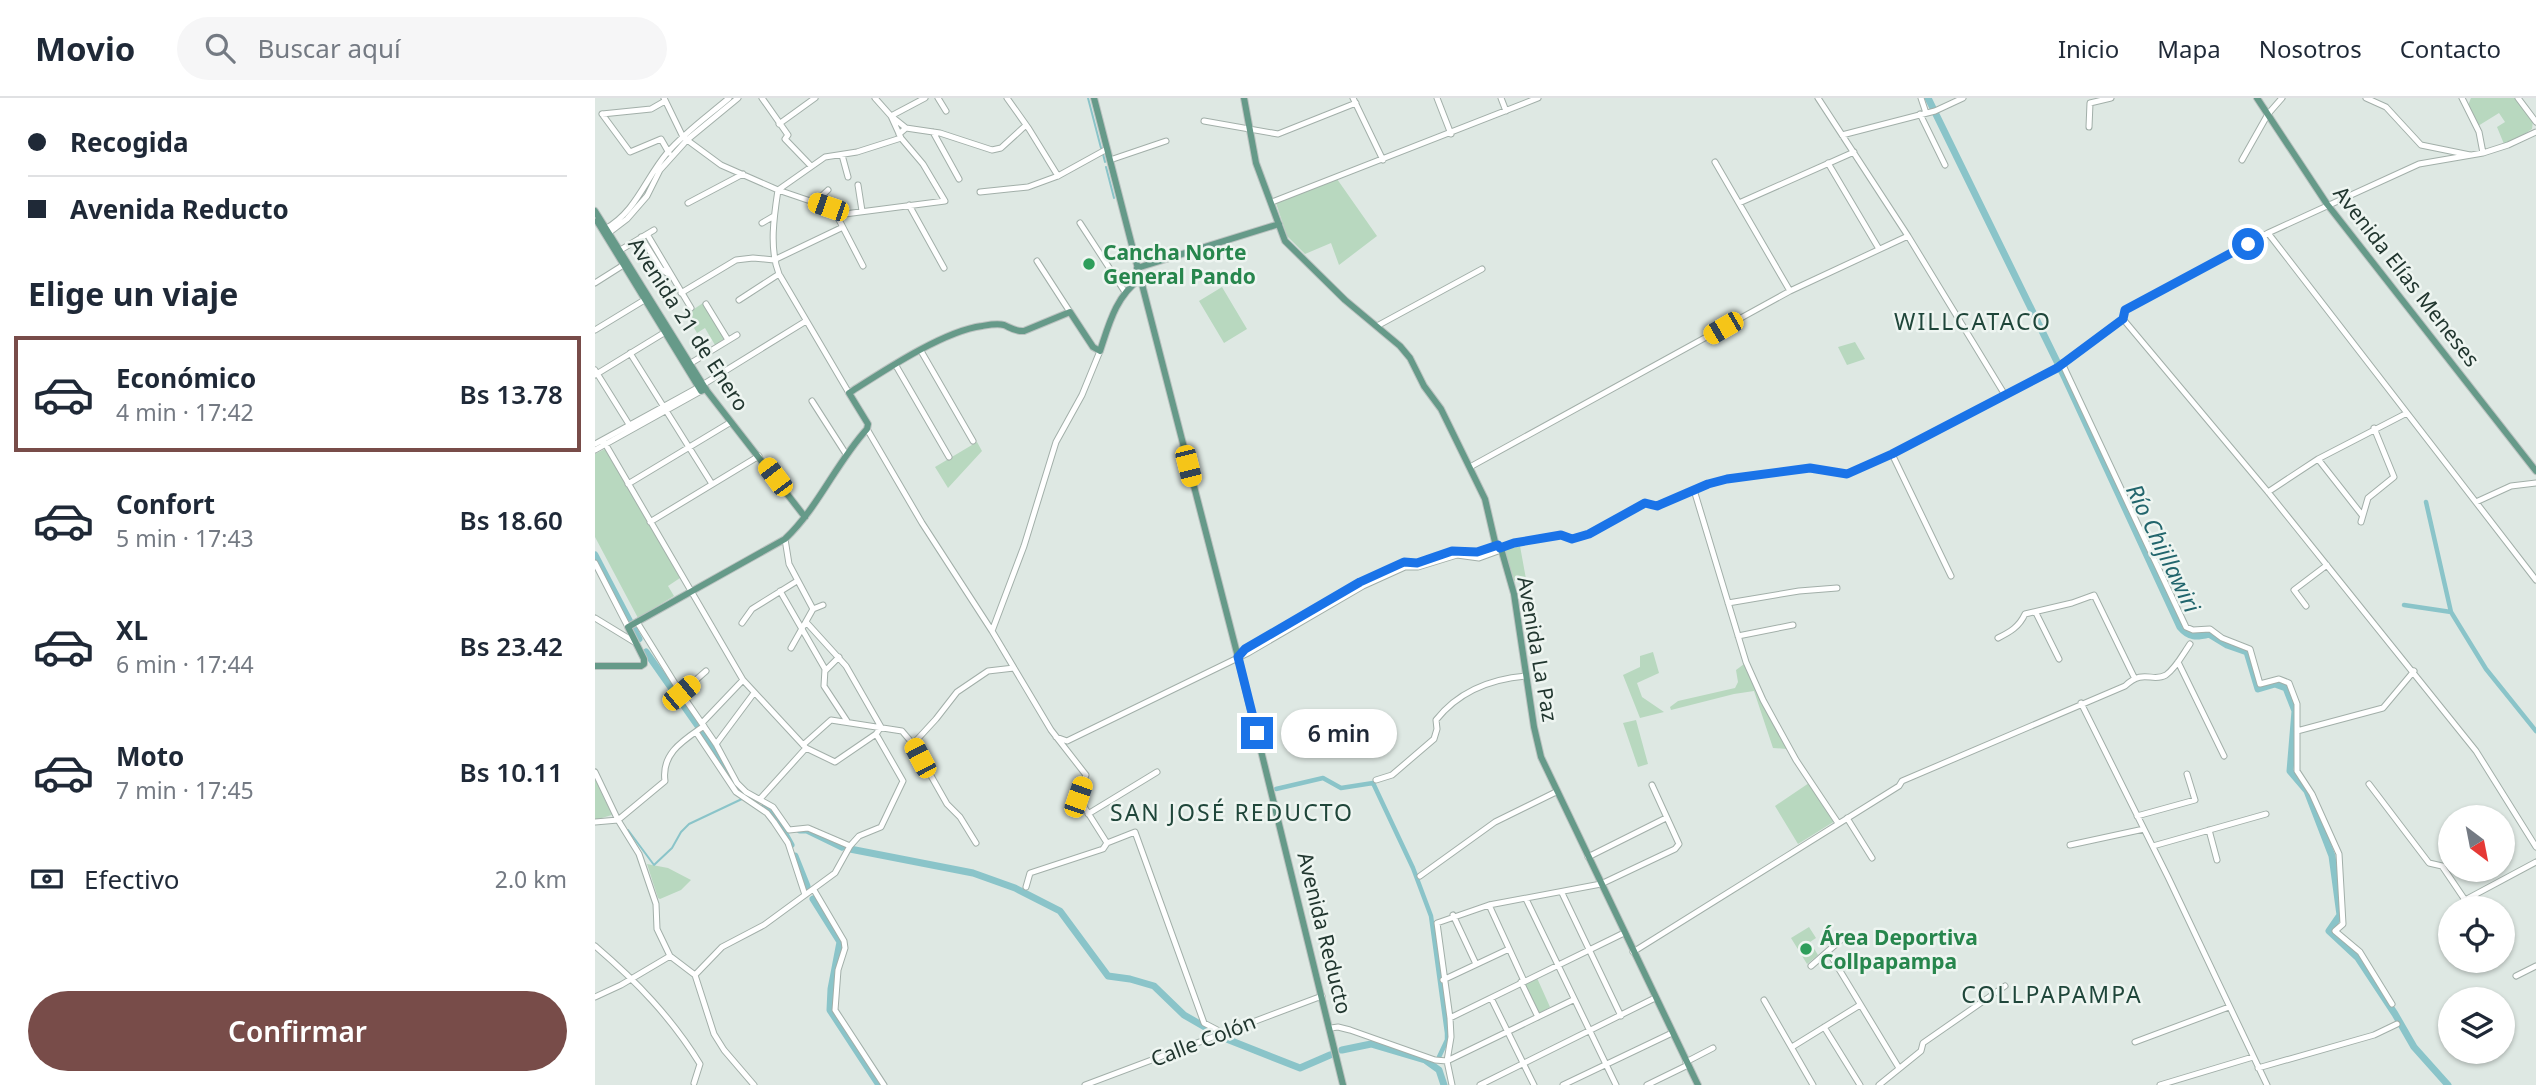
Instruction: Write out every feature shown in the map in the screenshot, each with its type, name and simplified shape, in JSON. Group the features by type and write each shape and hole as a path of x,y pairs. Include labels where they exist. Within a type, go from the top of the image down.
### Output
{"main road":[{"name":"Avenida Reducto","path":"1094,98 1238,657 1343,1085"},
{"name":"Avenida La Paz","path":"1244,98 1256,163 1286,241 1345,300 1411,358 1421,381 1441,409 1485,499 1514,594 1541,757 1697,1085"},
{"name":"Avenida Elías Meneses","path":"2256,98 2327,204 2536,471"},
{"name":"Avenida 21 de Enero","path":"596,214 703,388 805,517"},
{"path":"1137,268 1279,224"},
{"path":"595,666 644,664 628,627 785,539 805,517 846,454 867,429 868,425 849,393 895,364 973,327 1002,325 1019,332 1070,312 1093,347 1100,351 1116,306 1125,292 1140,279"},
{"name":"Avenida 21 de Enero","path":"667,330 691,363 703,388"}],"street":[{"path":"762,98 788,135 785,139 811,166"},
{"path":"779,124 815,98"},
{"path":"875,98 906,128 933,132 992,150 1001,148 1025,126"},
{"path":"891,116 925,98"},
{"path":"938,98 946,111"},
{"path":"1007,98 1058,176"},
{"path":"1437,98 1451,134"},
{"path":"1501,98 1506,111"},
{"path":"1272,202 1538,98"},
{"path":"1818,98 1908,236 2005,395"},
{"path":"1921,98 1945,165"},
{"path":"1940,98 1944,106"},
{"path":"1842,135 1927,113 1963,98"},
{"path":"2089,127 2090,103 2111,98"},
{"path":"2242,160 2268,114 2281,98"},
{"path":"2366,98 2386,107 2421,145 2473,156"},
{"path":"2462,98 2479,132 2483,153"},
{"path":"2518,98 2536,122"},
{"path":"670,154 661,139 630,152 601,114 651,109 664,99 685,138 721,165 778,190 828,207 837,215 841,228 863,266"},
{"path":"606,232 627,219 647,197 670,154 685,138 732,99"},
{"path":"1204,121 1278,134 1355,101 1383,160"},
{"path":"837,215 945,201 923,164 900,136 891,116"},
{"path":"849,393 779,274 774,260 774,216 778,190 825,157 842,155 900,136 906,128"},
{"path":"933,132 959,179"},
{"path":"1056,737 1067,741 1238,657 1245,649 1404,562 1428,562 1457,555 1479,558 1514,543 1561,535 1572,539 1589,534 1645,503 1657,506 1727,479 1810,468 1847,474 1892,454 2060,365 2123,319 2125,310 2268,233 2419,164 2473,156 2508,145 2536,132"},
{"path":"1110,160 1166,141"},
{"path":"980,192 1021,189 1058,176 1107,149"},
{"path":"1739,203 1854,152"},
{"path":"842,155 848,177"},
{"path":"1715,162 1790,291"},
{"path":"1828,163 1879,249"},
{"path":"688,203 743,174"},
{"path":"858,185 862,211"},
{"path":"814,203 828,190"},
{"path":"909,205 944,268"},
{"path":"762,223 774,216"},
{"path":"1080,223 1125,292"},
{"path":"681,293 737,260 774,260 841,228"},
{"path":"618,251 654,230"},
{"path":"2268,233 2536,580"},
{"path":"644,235 661,269 672,277 691,308"},
{"path":"1470,467 1790,291 1908,236"},
{"path":"1037,261 1070,312"},
{"path":"595,283 626,264"},
{"path":"1377,326 1482,269"},
{"path":"739,300 779,274"},
{"path":"595,330 647,298"},
{"path":"706,304 728,340"},
{"path":"2123,319 2414,671 2476,751 2536,847"},
{"path":"595,444 604,443 703,388 806,321"},
{"path":"630,426 596,373 667,330"},
{"path":"691,363 737,335"},
{"path":"921,351 973,441"},
{"path":"992,631 1024,546 1056,442 1082,395 1100,351"},
{"path":"630,353 712,484"},
{"path":"895,364 949,457"},
{"path":"2060,365 2186,627 2193,631 2210,629 2222,638 2251,649 2260,684 2279,679 2289,683 2297,704 2297,771 2312,794 2339,854 2340,892 2344,914 2343,924 2335,931 2360,952 2392,1004"},
{"path":"812,401 846,454"},
{"path":"595,450 630,426 665,409"},
{"path":"2268,492 2318,459 2407,413"},
{"path":"628,484 731,422"},
{"path":"2318,459 2361,518 2368,498 2394,477 2374,428"},
{"path":"867,429 922,523 1056,737 1086,775 1078,797 1107,843"},
{"path":"604,443 743,680 804,746 835,762 876,734 881,727"},
{"path":"1892,454 1951,576"},
{"path":"650,522 759,456"},
{"path":"2476,502 2511,485 2536,483"},
{"path":"1693,490 1746,662 1763,700 1796,760 1838,823"},
{"path":"785,539 789,564 813,610"},
{"path":"595,563 628,627"},
{"path":"2306,606 2294,590 2327,565"},
{"path":"742,623 752,609 797,581"},
{"path":"1728,603 1799,591 1836,588"},
{"path":"780,592 805,625 839,657 881,727"},
{"path":"1998,638 2020,624 2025,614 2036,613 2094,594 2134,677"},
{"path":"791,648 813,610 823,605"},
{"path":"2036,613 2059,659"},
{"path":"595,618 637,645 647,641"},
{"path":"637,622 716,744 737,783 746,792 773,807 789,830 808,828 850,846"},
{"path":"805,625 825,671 824,686 847,721"},
{"path":"1738,636 1793,625"},
{"path":"1633,952 1899,786 1902,781 2125,686 2134,677 2165,675 2190,644"},
{"path":"825,671 839,657"},
{"path":"2178,662 2224,757"},
{"path":"913,744 957,692 988,671 1014,668"},
{"path":"681,693 706,671"},
{"path":"2297,731 2383,708 2414,671"},
{"path":"1376,780 1392,775 1434,739 1436,720 1452,701 1487,683 1526,676"},
{"path":"595,822 618,820 650,796 665,781 664,771 674,748 696,732 743,680"},
{"path":"716,744 754,693"},
{"path":"2081,703 2153,846 2267,1085"},
{"path":"760,799 804,746 831,720 902,731 913,744 947,804 960,817 976,843"},
{"path":"696,732 736,792 767,813 774,822 788,843 805,895"},
{"path":"695,975 722,947 764,925 814,890 835,873 850,846 859,836 881,827 904,780 876,734"},
{"path":"595,772 647,873 656,904 657,929 670,956 695,975 714,1034 754,1085"},
{"path":"1089,814 1157,772"},
{"path":"2137,816 2195,800 2187,774"},
{"path":"1451,1085 1447,1061 1451,1037 1450,1018 1435,925 1453,915 1489,905 1601,884 1675,849 1679,844 1652,785"},
{"path":"2369,785 2429,863 2441,866 2465,900 2536,862"},
{"path":"1420,876 1495,822 1556,792"},
{"path":"2153,846 2266,814"},
{"path":"1588,857 1666,818"},
{"path":"1847,818 1872,858"},
{"path":"2070,845 2144,828"},
{"path":"2209,830 2217,860"},
{"path":"1026,887 1030,873 1103,849 1107,843 1135,832 1204,1023 1222,1033"},
{"path":"814,890 844,941 835,1010 884,1085"},
{"path":"1562,893 1621,1016"},
{"path":"1526,899 1616,1085"},
{"path":"1489,905 1538,1017"},
{"path":"1453,915 1476,964"},
{"path":"1450,1018 1624,933"},
{"path":"1811,966 1843,938"},
{"path":"595,946 633,978 673,1022 700,1064 694,1083"},
{"path":"1443,980 1509,948"},
{"path":"1828,951 1899,1068"},
{"path":"595,997 670,956"},
{"path":"2516,976 2536,966"},
{"path":"1879,1085 1921,1051 1923,1043 2005,986"},
{"name":"Calle Colón","path":"1086,1085 1322,996"},
{"path":"1491,998 1534,1085"},
{"path":"1480,1085 1655,998"},
{"path":"1331,1028 1350,1030 1435,1060 1447,1061 1573,1000"},
{"path":"1764,1000 1813,1085"},
{"path":"1792,1047 1860,1005"},
{"path":"2135,1042 2229,1006"},
{"path":"2258,1068 2374,1035 2397,1024"},
{"path":"1824,1027 1860,1085"},
{"path":"1563,1085 1672,1033"},
{"path":"1647,1085 1713,1048"},
{"path":"2160,1085 2253,1058"}],"green space":[{"path":"2471,98 2515,98 2533,121 2532,129 2504,144 2497,127 2505,122 2499,113 2478,126 2468,105"},
{"path":"1337,179 1377,236 1339,265 1331,243 1305,254 1287,236 1276,203"},
{"path":"1222,287 1247,329 1224,343 1199,301"},
{"path":"703,303 724,339 715,345 705,328 697,333 684,311 689,308 691,311"},
{"path":"1855,342 1865,359 1847,365 1838,347"},
{"path":"977,442 982,451 948,488 935,467"},
{"path":"605,449 680,578 668,586 674,596 638,618 595,537 595,454"},
{"path":"1520,546 1526,579 1513,581 1504,550"},
{"path":"1653,652 1659,673 1637,683 1642,697 1664,712 1640,718 1623,675 1640,667 1640,656"},
{"path":"1744,664 1787,749 1773,748 1754,691 1671,710 1670,707 1678,701 1735,688 1738,682 1736,670"},
{"path":"1636,720 1648,764 1638,767 1623,723"},
{"path":"595,779 612,815 595,820"},
{"path":"1809,783 1835,821 1798,844 1775,806"},
{"path":"647,864 668,868 691,880 681,890 660,899"},
{"name":"Área Deportiva Collpapampa","path":"1809,927 1816,938 1810,942 1818,955 1807,964 1791,938"},
{"path":"1537,978 1550,1007 1539,1014 1525,984"}],"waterway":[{"path":"1088,98 1101,148"},
{"name":"Río Chijllawiri","path":"1928,98 2065,378 2180,627 2190,635 2209,634 2227,645 2247,652 2258,689 2275,684 2286,688 2295,711 2290,771 2307,791 2332,856 2340,915 2329,931 2358,958 2414,1047 2448,1085"},
{"path":"1103,154 1105,162"},
{"path":"1106,167 1114,198"},
{"path":"2426,502 2451,612 2486,669 2536,731"},
{"path":"595,555 639,639"},
{"path":"2404,605 2451,612"},
{"path":"646,652 698,726 733,783"},
{"path":"1276,789 1323,778 1341,788 1373,783 1413,868 1431,916 1447,1033 1447,1040 1439,1057"},
{"path":"628,830 654,865 672,848 689,824 744,798"},
{"path":"763,808 776,818 791,845"},
{"path":"800,830 807,830 842,847"},
{"path":"850,849 973,873 1015,888 1060,911 1108,976 1154,986 1184,1015 1224,1038 1300,1068 1330,1055"},
{"path":"795,856 807,886"},
{"path":"813,899 840,942 830,1010 879,1085"},
{"path":"1342,1050 1371,1044 1425,1060 1439,1070 1444,1085"}],"place":[{"name":"Cancha Norte General Pando","path":"1089,264"},
{"name":"Área Deportiva Collpapampa","path":"1806,949"}],"district":[{"name":"WILLCATACO","path":"1973,321"},
{"name":"SAN JOSÉ REDUCTO","path":"1232,812"},
{"name":"COLLPAPAMPA","path":"2052,994"}],"route":[{"path":"1257,733 1238,657 1245,649 1360,582 1404,562 1417,563 1452,551 1477,552 1498,545 1500,548 1561,535 1572,539 1589,534 1645,503 1657,506 1708,484 1727,479 1810,468 1847,474 1892,454 2057,368 2123,319 2125,310 2248,244"}]}
